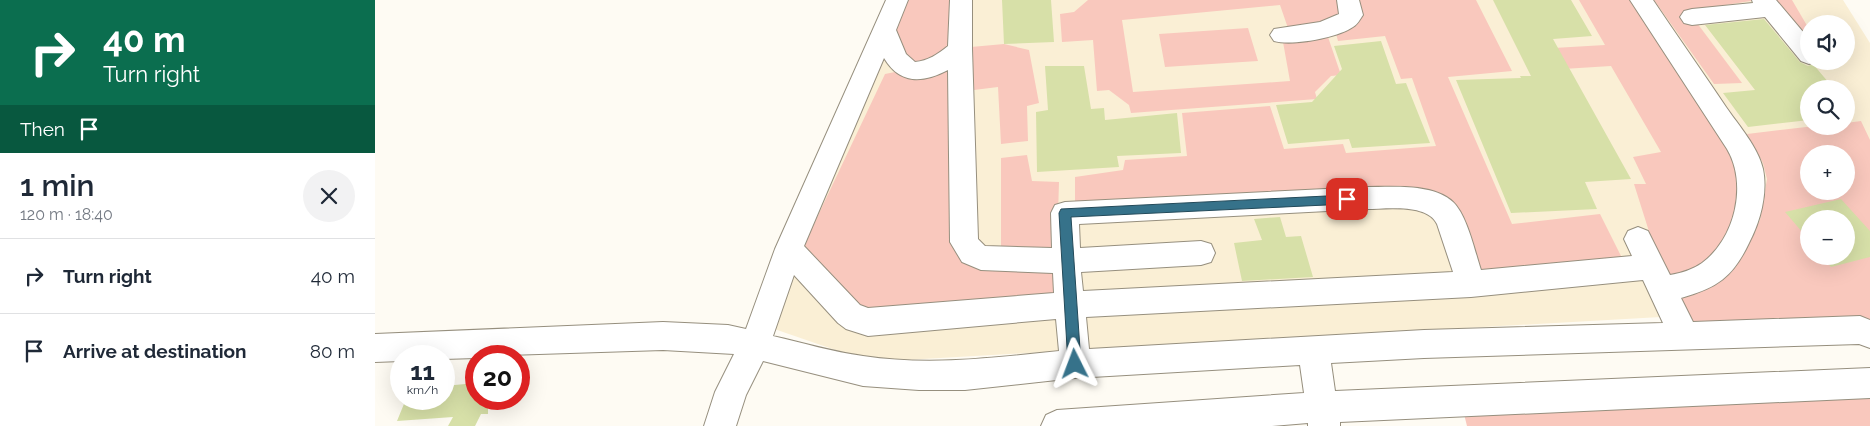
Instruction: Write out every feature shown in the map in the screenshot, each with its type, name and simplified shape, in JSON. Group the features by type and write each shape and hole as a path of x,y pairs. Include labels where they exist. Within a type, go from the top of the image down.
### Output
{"street":[{"path":"720,426 731,392 755,345 789,249 885,32 897,0"},
{"path":"961,0 960,49 964,242 972,253 981,258 1066,261 1201,253"},
{"path":"1282,35 1333,27 1346,22 1351,15 1348,0"},
{"path":"789,249 843,308 861,321 888,321 1071,305 1471,284 1657,279 1700,280 1715,270 1734,249 1750,192 1750,173 1745,158 1736,142 1641,0"},
{"path":"1692,17 1766,4 1800,44"},
{"path":"885,32 900,63 911,70 925,70 935,67 960,49"},
{"path":"1075,364 1066,261 1065,203 1366,198 1429,202 1445,212 1471,284"},
{"path":"1638,239 1684,335"},
{"path":"375,348 663,336 707,337 755,345 863,371 919,375 965,374 1075,364 1314,352 1424,344 1860,330 1870,334"},
{"path":"1314,352 1323,417"},
{"path":"1057,426 1323,417 1870,383"}],"shaded area":[{"path":"886,0 1843,0 1852,15 1800,15 1800,70 1855,70 1855,19 1870,43 1870,305 888,361 844,353 754,322"},
{"path":"902,0 956,0 954,47 918,65 905,61 890,31"},
{"path":"1088,0 1343,0 1343,19 1289,31 1280,5 1122,20 1133,92 1290,81 1283,42 1328,37 1341,75 1331,76 1315,92 1317,99 1131,113 1129,105 1109,90 1097,91 1093,40 1062,42 1060,14 1074,12"},
{"path":"1352,0 1476,0 1512,71 1448,77 1512,224 1600,214 1624,262 1475,279 1445,204 1075,208 1075,177 1123,170 1125,160 1187,156 1182,113 1270,106 1284,149 1343,144 1346,153 1436,146 1412,78 1401,79 1385,36 1338,41 1335,30"},
{"path":"1579,0 1634,0 1736,156 1740,195 1722,254 1691,275 1665,282 1634,184 1646,184 1633,157 1661,152 1611,66 1531,71 1520,50 1605,45"},
{"path":"1654,0 1757,0 1688,11 1742,83 1714,84"},
{"path":"1770,0 1792,0 1801,15 1800,37"},
{"path":"1248,28 1258,61 1165,67 1159,34"},
{"path":"1004,44 1029,50 1039,103 1027,106 1028,141 1001,144 998,87 974,90 971,47"},
{"path":"955,60 958,248 1060,268 1063,300 863,312 804,245 885,74"},
{"path":"1861,121 1870,140 1870,325 1688,327 1671,293 1741,255 1760,220 1767,179 1763,163 1747,134 1800,128 1800,135 1855,135 1855,122"},
{"path":"1027,155 1032,181 1059,182 1057,248 1001,246 1001,158"},
{"path":"1870,390 1870,426 1467,426 1463,410"}],"building":[{"path":"1002,0 1051,0 1054,42 1004,44"},
{"path":"1493,0 1571,0 1592,36 1553,39 1631,179 1585,182 1597,209 1511,213 1456,80 1531,76"},
{"path":"1764,19 1800,62 1800,70 1818,70 1826,80 1800,80 1800,121 1748,127 1723,93 1755,90 1705,25"},
{"path":"1381,41 1396,84 1406,83 1430,143 1352,148 1349,139 1288,144 1276,105 1312,102 1342,69 1334,46"},
{"path":"1045,66 1084,66 1091,109 1104,108 1105,120 1177,113 1181,153 1117,156 1119,167 1037,172 1036,112 1048,110"},
{"path":"1837,200 1842,200 1851,210 1800,210 1800,230 1785,212"},
{"path":"1855,214 1870,231 1870,257 1855,261"},
{"path":"1280,217 1286,237 1301,236 1313,277 1242,281 1234,243 1262,240 1254,219"},
{"path":"465,384 465,410 488,410 488,414 481,414 475,426 448,426 453,417 397,421 402,410 455,410 455,385"}],"route":[{"path":"1075,364 1066,261 1065,213 1347,199"}]}
